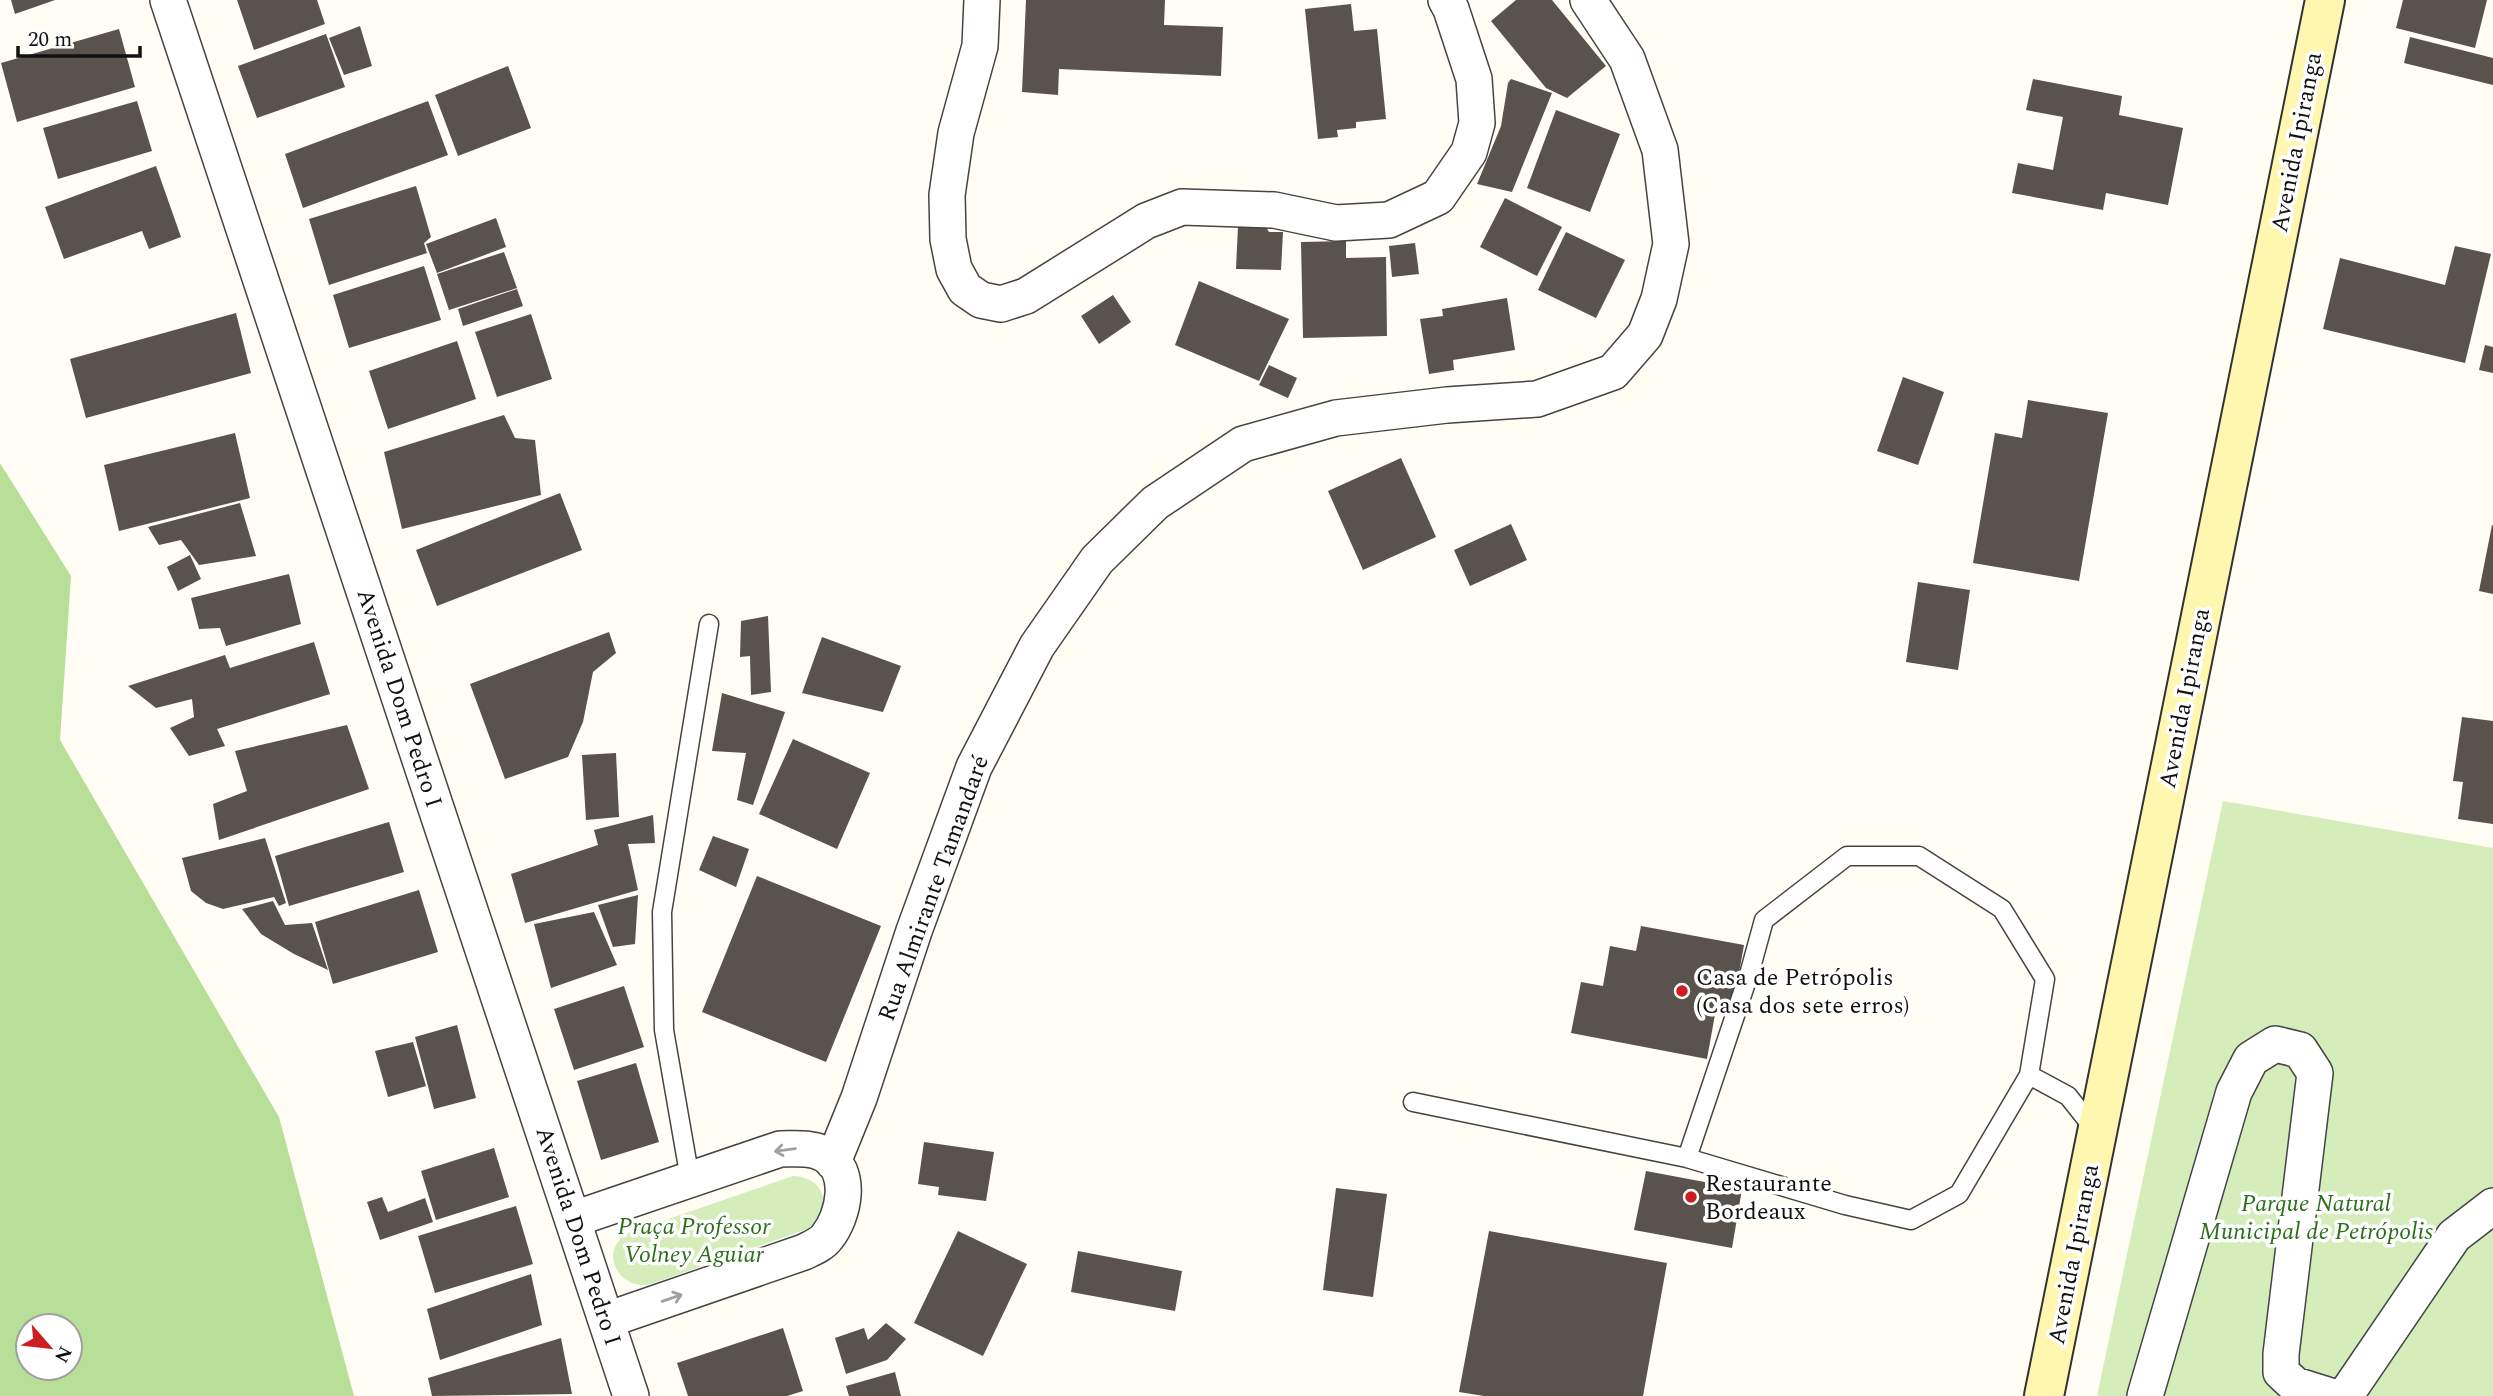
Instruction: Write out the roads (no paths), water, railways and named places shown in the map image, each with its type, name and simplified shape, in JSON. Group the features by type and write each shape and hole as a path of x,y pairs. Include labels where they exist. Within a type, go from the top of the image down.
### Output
{"main road":[{"name":"Avenida Ipiranga","path":"2044,1396 2325,0"}],"street":[{"name":"Avenida Dom Pedro I","path":"168,0 631,1396"},
{"path":"982,0 980,46 956,133 947,195 948,239 954,269 965,289 981,300 1001,304 1026,296 1146,221 1182,207 1274,210 1336,223 1389,220 1438,197 1469,152 1478,123 1474,79 1446,0"},
{"name":"Rua Almirante Tamandaré","path":"833,1161 859,1098 914,931 974,767 1037,646 1097,560 1154,503 1243,444 1336,418 1447,405 1537,399 1613,372 1645,335 1659,299 1671,244 1660,150 1627,59 1588,0"},
{"path":"2145,1396 2234,1092 2251,1059 2275,1044 2300,1050 2315,1073 2281,1372 2295,1385 2330,1396"},
{"path":"574,1219 780,1149 806,1149 825,1155 833,1161 840,1174 845,1196 838,1220 826,1239 804,1252 607,1320"},
{"path":"2345,1396 2454,1236 2493,1206"}],"lane":[{"path":"690,1180 664,1030 662,912 709,624"},
{"path":"1413,1102 1687,1158 1844,1205 1911,1220 1959,1194 2029,1075 2045,979 2002,909 1919,856 1847,856 1764,920 1750,971 1687,1158"},
{"path":"2029,1075 2068,1096 2097,1133"}],"place":[{"name":"Casa de Petrópolis (Casa dos sete erros)","path":"1682,991"},
{"name":"Restaurante Bordeaux","path":"1691,1197"}],"park label":[{"name":"Parque Natural Municipal de Petrópolis","path":"2316,1217"},
{"name":"Praça Professor Volney Aguiar","path":"694,1240"}]}
